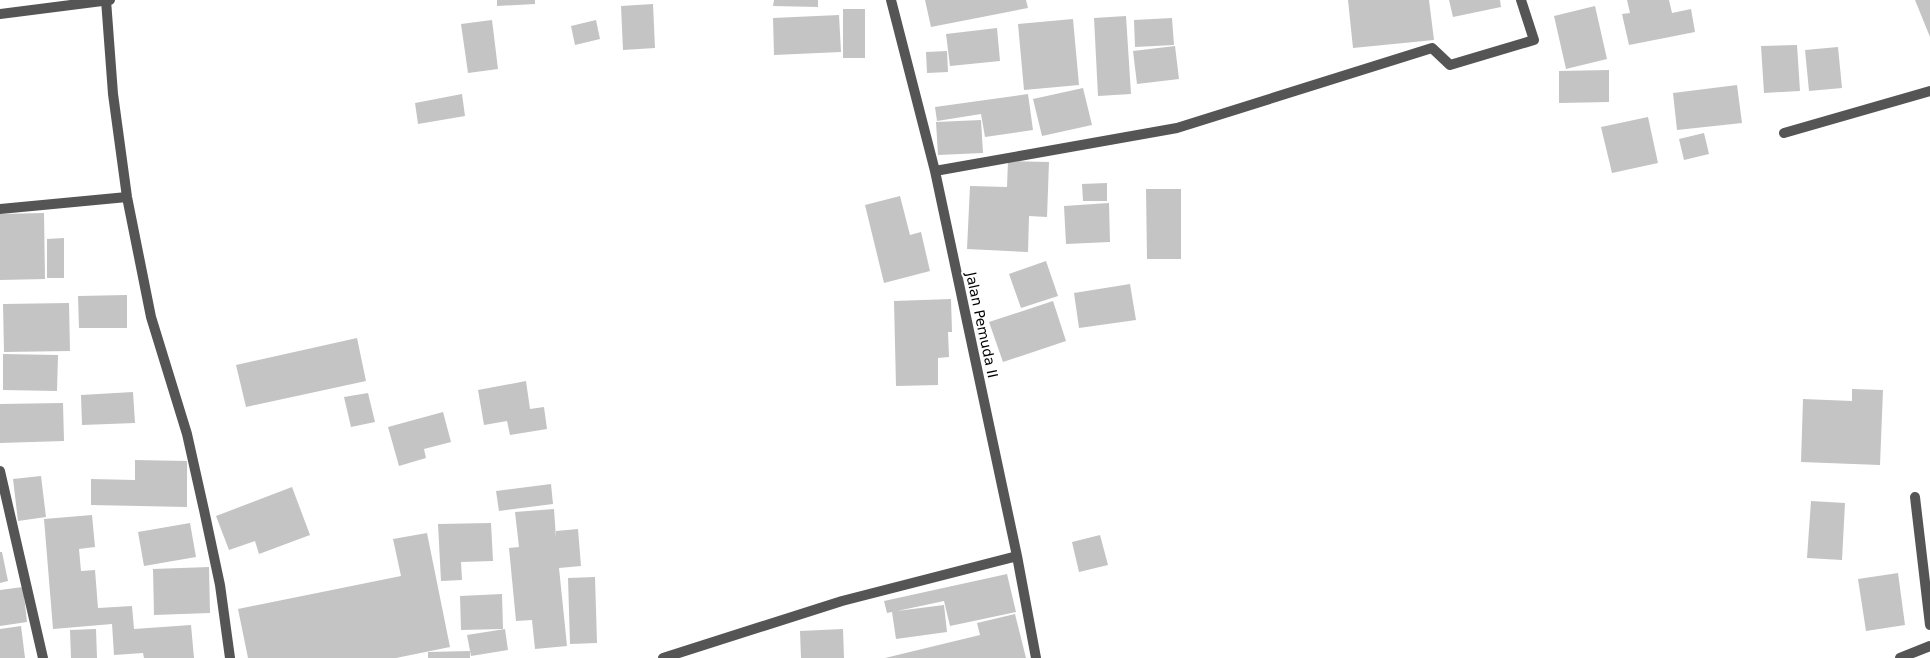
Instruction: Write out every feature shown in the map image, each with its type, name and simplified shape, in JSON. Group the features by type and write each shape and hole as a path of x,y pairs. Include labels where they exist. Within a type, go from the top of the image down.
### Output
{"street":[{"path":"0,14 107,0 113,94 127,197 151,317 194,463 220,585 230,658"},
{"name":"Jalan Pemuda II","path":"891,0 935,170 1036,658"},
{"path":"935,170 1177,128 1432,48 1450,66 1534,40 1521,0"},
{"path":"1784,133 1930,91"},
{"path":"0,209 127,197"},
{"path":"0,471 43,658"},
{"path":"1915,497 1930,625"},
{"path":"664,658 842,601 1016,556"},
{"path":"1900,658 1930,646"}],"building":[{"path":"497,0 535,0 535,4 497,6"},
{"path":"774,0 818,0 818,7 773,6"},
{"path":"925,0 1026,0 1028,8 931,27"},
{"path":"1348,0 1429,0 1434,40 1353,48"},
{"path":"1449,0 1500,0 1501,7 1453,17"},
{"path":"1627,0 1669,0 1672,13 1691,9 1695,32 1629,45 1622,14 1630,13"},
{"path":"1915,0 1930,0 1930,37"},
{"path":"653,4 655,48 623,50 621,6"},
{"path":"1595,6 1607,59 1566,69 1554,16"},
{"path":"843,9 865,9 865,58 843,58"},
{"path":"839,15 841,52 774,55 773,18"},
{"path":"1126,16 1131,94 1098,96 1094,18"},
{"path":"1172,18 1174,45 1135,47 1134,20"},
{"path":"1073,19 1079,85 1024,90 1018,24"},
{"path":"492,20 498,69 468,73 461,24"},
{"path":"596,20 600,39 575,45 571,26"},
{"path":"997,28 1000,61 950,66 946,34"},
{"path":"1797,45 1800,91 1764,93 1761,46"},
{"path":"1175,46 1179,79 1137,84 1133,51"},
{"path":"1838,47 1842,88 1809,91 1805,50"},
{"path":"947,51 948,72 927,73 926,52"},
{"path":"1609,70 1609,102 1559,103 1559,71"},
{"path":"1737,85 1742,123 1677,130 1673,93"},
{"path":"1083,88 1092,125 1042,136 1033,99"},
{"path":"462,94 465,116 418,124 415,103"},
{"path":"1028,94 1033,130 985,137 981,114 937,121 935,107"},
{"path":"1648,117 1658,163 1612,173 1601,127"},
{"path":"981,120 983,153 938,155 936,122"},
{"path":"1704,133 1709,154 1684,160 1679,139"},
{"path":"1008,161 1049,162 1047,217 1029,216 1028,252 967,249 970,186 1007,187"},
{"path":"1107,183 1107,201 1083,201 1082,184"},
{"path":"1146,189 1181,189 1181,259 1147,259"},
{"path":"900,196 910,235 921,232 930,271 884,283 865,205"},
{"path":"1109,203 1110,242 1066,244 1064,206"},
{"path":"44,213 45,279 0,280 0,214"},
{"path":"64,238 64,278 47,278 47,239"},
{"path":"1046,261 1058,296 1021,308 1009,274"},
{"path":"1130,284 1136,320 1079,328 1074,293"},
{"path":"127,295 127,328 79,328 78,296"},
{"path":"951,299 952,332 948,332 949,357 938,358 938,385 896,386 894,301"},
{"path":"1053,301 1066,341 1003,362 989,322"},
{"path":"69,303 70,351 4,352 3,304"},
{"path":"357,338 366,381 246,407 236,365"},
{"path":"3,354 58,355 57,391 3,390"},
{"path":"526,381 530,409 544,407 547,429 510,435 507,421 484,425 478,390"},
{"path":"1852,389 1883,390 1880,465 1801,462 1803,399 1852,401"},
{"path":"133,392 135,423 82,425 81,395"},
{"path":"368,393 375,422 351,427 344,397"},
{"path":"63,403 64,441 0,443 0,404"},
{"path":"443,412 451,442 424,449 426,458 399,466 388,427"},
{"path":"135,460 187,461 187,507 91,505 91,479 135,480"},
{"path":"41,476 46,517 18,521 13,479"},
{"path":"551,484 553,504 499,511 496,491"},
{"path":"292,487 310,535 259,554 255,541 229,550 216,516"},
{"path":"1811,501 1845,503 1842,560 1807,558"},
{"path":"554,509 556,538 556,531 578,529 581,566 559,568 567,646 535,649 532,620 516,621 509,548 519,547 515,512"},
{"path":"92,515 95,547 79,549 81,571 95,570 98,608 132,606 134,629 191,625 194,658 144,658 143,653 114,655 112,624 53,629 44,519"},
{"path":"190,523 196,557 144,566 138,532"},
{"path":"491,523 493,561 461,562 462,580 441,581 438,524"},
{"path":"427,533 450,647 396,658 248,658 238,609 401,576 393,539"},
{"path":"1100,535 1108,565 1079,572 1072,542"},
{"path":"0,552 2,552 8,581 0,583"},
{"path":"209,567 210,613 154,615 153,569"},
{"path":"1898,573 1905,625 1866,631 1858,579"},
{"path":"1007,574 1016,612 950,626 944,601 897,611 944,605 947,632 896,639 892,612 887,613 884,601"},
{"path":"595,577 597,643 570,644 568,578"},
{"path":"23,587 27,622 0,626 0,590"},
{"path":"502,594 503,629 461,630 460,596"},
{"path":"1015,614 1026,658 885,658 980,635 977,623"},
{"path":"21,626 25,658 0,658 0,629"},
{"path":"96,629 97,658 71,658 70,630"},
{"path":"505,629 508,650 471,656 467,635"},
{"path":"843,629 844,658 801,658 800,631"},
{"path":"470,651 470,658 428,658 428,652"}]}
